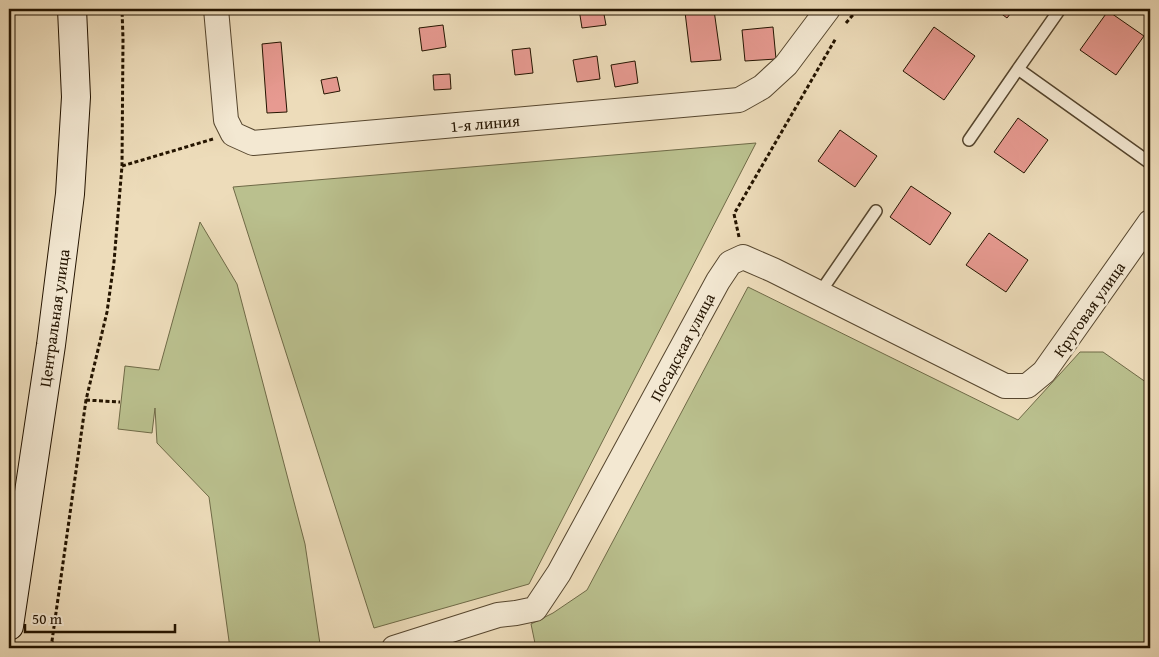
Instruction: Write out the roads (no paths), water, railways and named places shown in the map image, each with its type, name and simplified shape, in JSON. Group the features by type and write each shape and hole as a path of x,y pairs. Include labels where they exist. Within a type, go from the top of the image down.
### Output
{"main road":[{"name":"Центральная улица","path":"9,626 51,345 70,194 76,97 72,9"}],"street":[{"name":"1-я линия","path":"216,9 226,120 233,134 253,143 739,100 762,87 786,65 828,9"},
{"name":"Круговая улица","path":"819,294 1005,386 1027,386 1044,372 1150,222"},
{"name":"Посадская улица","path":"394,648 498,615 535,609 560,573 718,281 730,263 743,257 819,294"}],"lane":[{"path":"969,140 1060,9"},
{"path":"1018,69 1150,163"},
{"path":"819,294 876,211"}]}
